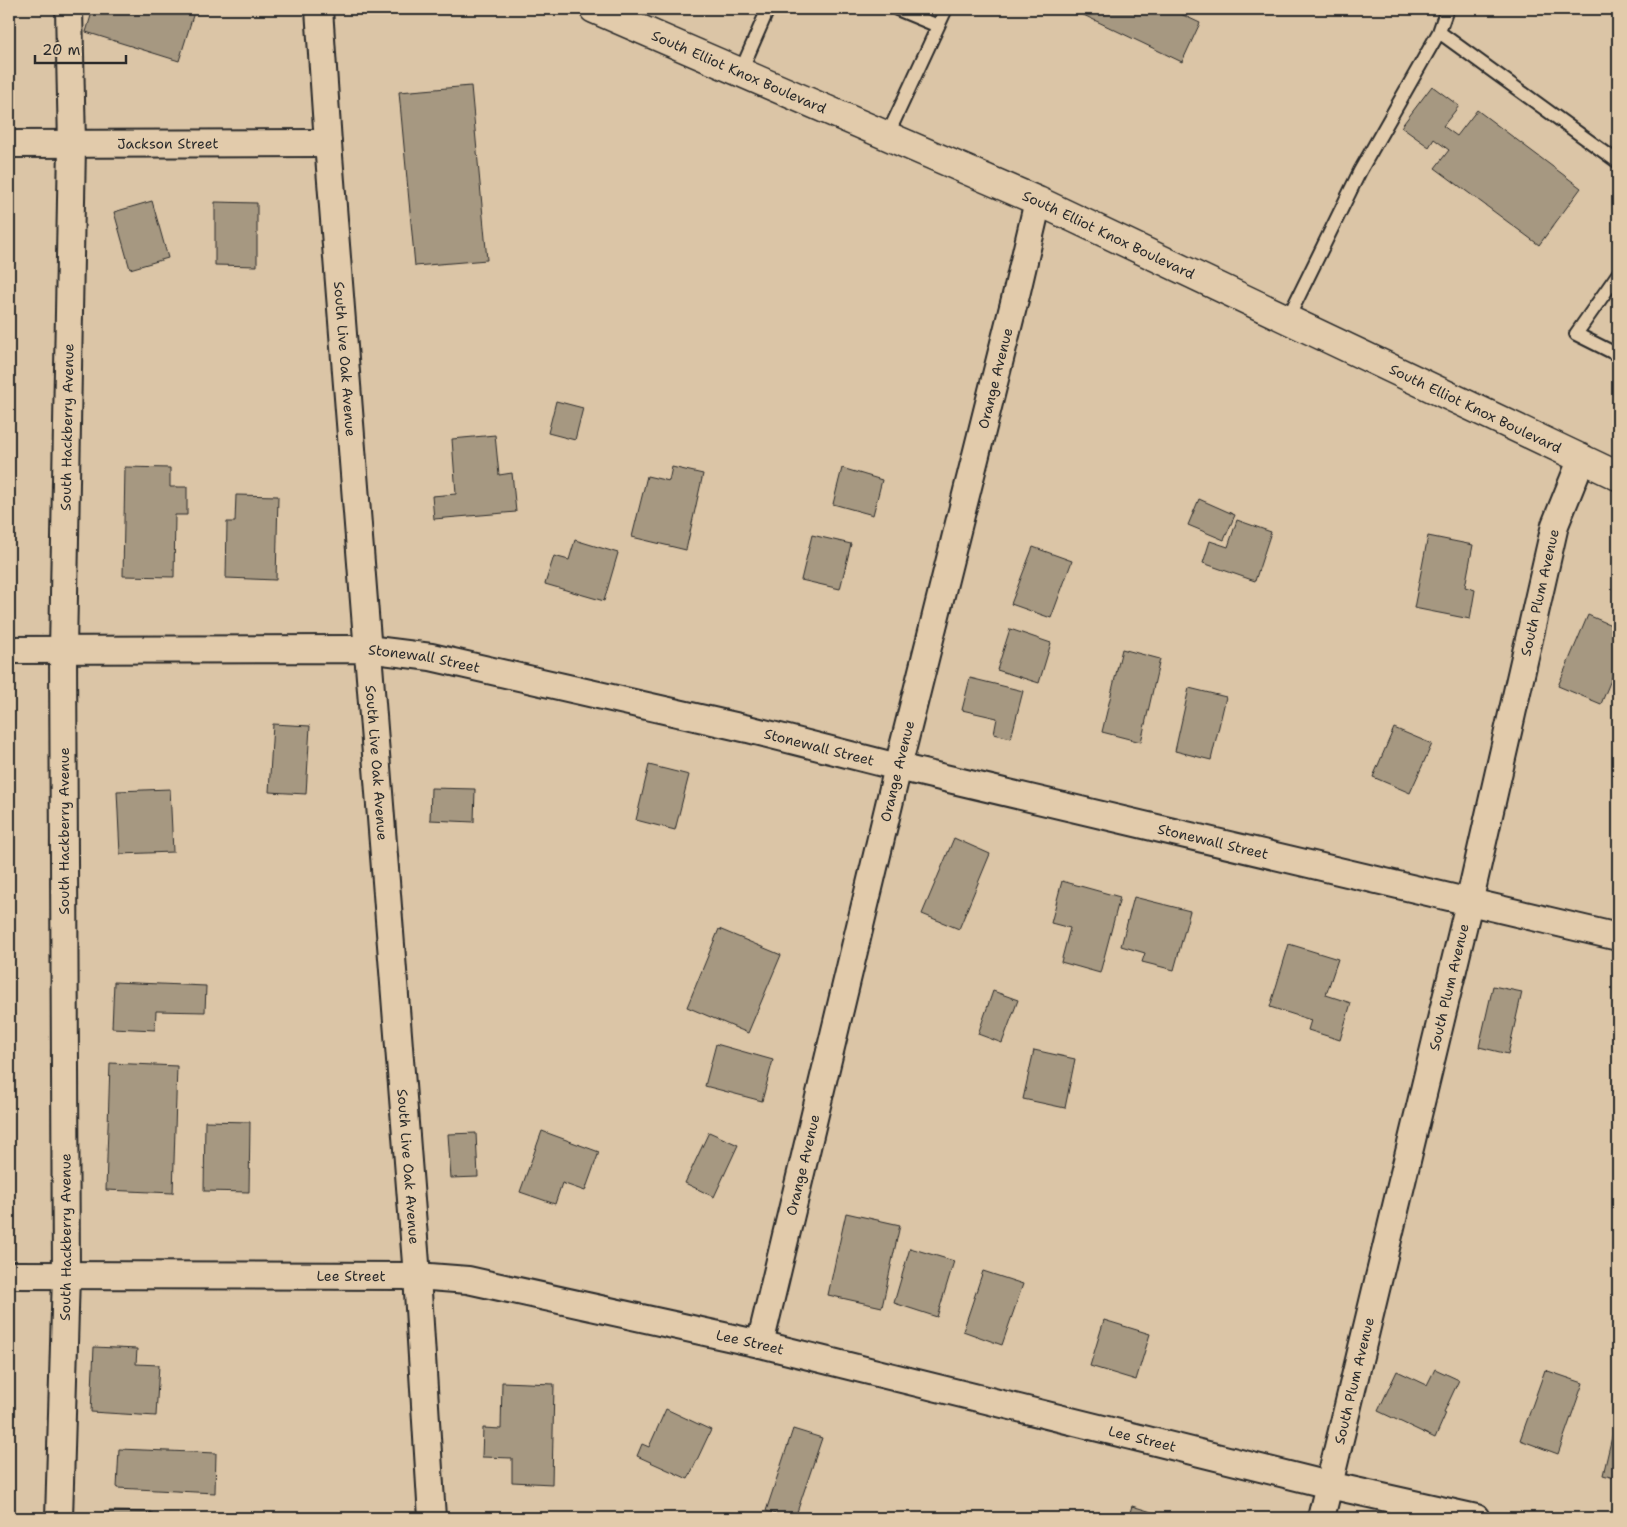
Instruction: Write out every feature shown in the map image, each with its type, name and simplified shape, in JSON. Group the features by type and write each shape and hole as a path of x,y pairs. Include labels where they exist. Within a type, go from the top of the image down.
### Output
{"main road":[{"name":"South Elliot Knox Boulevard","path":"594,9 1038,201 1618,476"}],"street":[{"name":"South Hackberry Avenue","path":"60,1518 66,1276 63,651 72,144 69,9"},
{"name":"South Live Oak Avenue","path":"318,9 417,1276 432,1518"},
{"name":"Jackson Street","path":"9,144 328,143"},
{"name":"Orange Avenue","path":"760,1344 898,767 1038,201"},
{"name":"South Plum Avenue","path":"1321,1518 1469,903 1555,525 1582,458"},
{"name":"Stonewall Street","path":"9,650 367,649 431,657 748,730 1618,937"},
{"name":"Lee Street","path":"9,1275 417,1276 468,1280 760,1344 1329,1485 1476,1518"}],"lane":[{"path":"740,73 768,9"},
{"path":"897,9 938,26"},
{"path":"887,136 946,9"},
{"path":"1288,318 1360,171 1439,32 1447,9"},
{"path":"1439,32 1618,162"},
{"path":"1618,274 1576,334 1618,355"}],"building":[{"path":"93,9 195,9 179,61 86,32"},
{"path":"1071,9 1170,9 1200,23 1182,62"},
{"path":"471,86 487,260 415,266 399,92"},
{"path":"1432,86 1459,106 1443,126 1457,136 1477,110 1581,188 1539,245 1435,168 1449,150 1434,139 1429,147 1401,127"},
{"path":"152,201 168,258 130,269 114,212"},
{"path":"215,202 257,203 257,266 215,265"},
{"path":"556,401 583,408 575,440 548,433"},
{"path":"495,435 499,475 512,473 516,512 434,519 432,496 456,494 452,439"},
{"path":"125,467 170,468 170,487 187,487 187,515 175,515 174,577 123,576"},
{"path":"672,467 703,474 686,550 632,537 647,476 669,481"},
{"path":"842,468 882,480 873,515 833,504"},
{"path":"236,495 278,496 276,580 226,578 227,522 235,522"},
{"path":"1199,499 1235,515 1224,540 1188,525"},
{"path":"1237,520 1271,532 1255,581 1203,563 1210,541 1228,547"},
{"path":"812,535 851,544 840,589 801,580"},
{"path":"1428,536 1473,545 1465,587 1475,590 1470,619 1414,608"},
{"path":"575,540 618,553 604,601 545,584 554,556 569,560"},
{"path":"1033,547 1072,561 1051,618 1011,604"},
{"path":"1588,615 1618,628 1618,663 1601,704 1558,686"},
{"path":"1010,629 1051,643 1039,683 997,670"},
{"path":"1122,649 1160,659 1141,742 1102,732"},
{"path":"970,678 1023,691 1011,738 994,734 997,718 962,710"},
{"path":"1189,688 1226,697 1211,760 1175,751"},
{"path":"273,724 310,726 306,794 269,792"},
{"path":"1394,728 1432,744 1410,793 1373,777"},
{"path":"649,765 689,775 675,830 636,820"},
{"path":"431,788 475,789 474,822 430,820"},
{"path":"170,789 173,852 120,854 117,791"},
{"path":"954,838 990,854 959,929 922,914"},
{"path":"1062,881 1120,897 1100,973 1061,962 1070,928 1051,923"},
{"path":"1134,897 1190,911 1174,970 1142,962 1145,953 1121,946"},
{"path":"719,929 781,955 748,1033 687,1007"},
{"path":"1289,944 1338,959 1326,995 1351,1003 1340,1040 1308,1030 1311,1020 1270,1007"},
{"path":"114,982 206,986 205,1012 156,1011 155,1030 112,1028"},
{"path":"1493,986 1522,992 1508,1054 1479,1047"},
{"path":"993,991 1018,1000 1002,1043 978,1034"},
{"path":"716,1044 773,1060 762,1101 705,1086"},
{"path":"1034,1050 1075,1059 1065,1108 1023,1099"},
{"path":"110,1063 177,1066 173,1193 106,1190"},
{"path":"205,1121 250,1122 249,1192 204,1191"},
{"path":"542,1131 599,1152 585,1191 562,1183 555,1204 520,1192"},
{"path":"709,1132 738,1145 714,1197 685,1183"},
{"path":"476,1133 478,1177 451,1178 448,1134"},
{"path":"846,1213 900,1225 882,1307 828,1295"},
{"path":"910,1248 954,1261 937,1317 894,1303"},
{"path":"983,1271 1023,1284 1002,1345 963,1331"},
{"path":"1104,1320 1150,1334 1136,1380 1090,1366"},
{"path":"94,1347 137,1349 136,1364 159,1365 156,1416 91,1412"},
{"path":"1435,1369 1459,1380 1444,1412 1446,1413 1435,1438 1378,1411 1397,1371 1427,1385"},
{"path":"1545,1370 1583,1383 1558,1454 1520,1440"},
{"path":"502,1382 554,1384 552,1484 512,1482 512,1458 482,1457 483,1428 501,1429"},
{"path":"666,1409 711,1430 688,1479 637,1456 642,1444 649,1447"},
{"path":"1615,1424 1618,1425 1618,1479 1603,1475"},
{"path":"793,1429 822,1438 795,1518 789,1518 766,1511"},
{"path":"119,1449 216,1453 215,1493 117,1488"},
{"path":"1132,1506 1171,1518 1128,1518"},
{"path":"109,1511 152,1512 152,1518 108,1518"}]}
